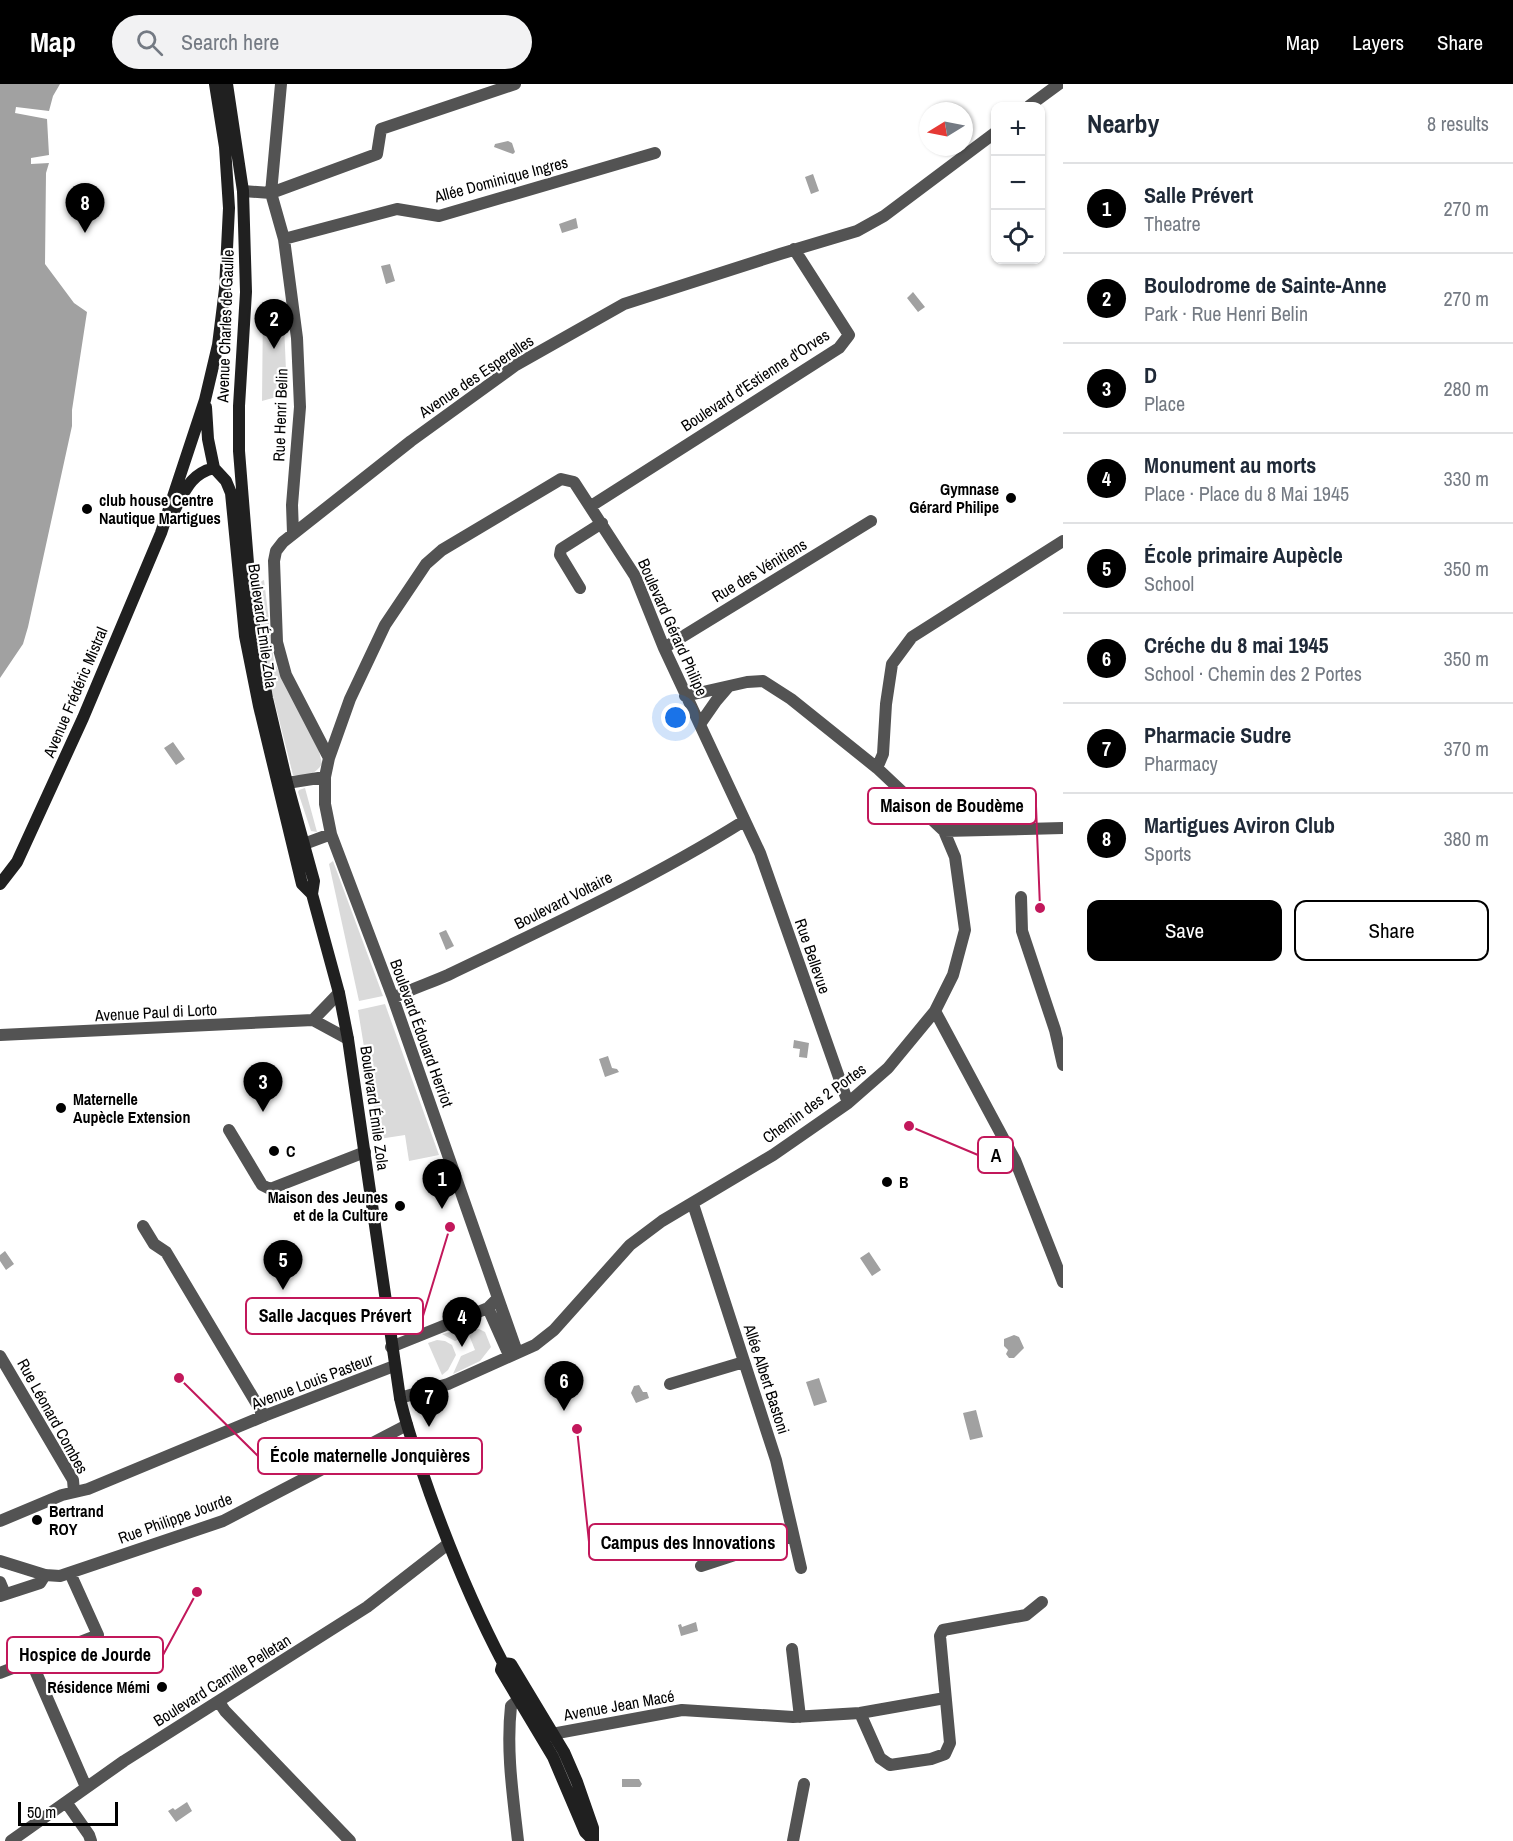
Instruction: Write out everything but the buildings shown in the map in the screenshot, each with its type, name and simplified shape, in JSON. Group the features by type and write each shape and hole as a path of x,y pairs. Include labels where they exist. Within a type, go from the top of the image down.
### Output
{"main road":[{"name":"Avenue Charles de Gaulle","path":"176,489 205,400 218,345 225,289 229,208 225,147 215,84"},
{"name":"Avenue Charles de Gaulle","path":"227,84 243,191 246,292 239,406 242,497"},
{"path":"205,400 208,439 214,468 225,472 234,483 244,572 252,613"},
{"name":"Boulevard Émile Zola","path":"214,468 226,481 231,493 246,636 259,706 302,884 312,894"},
{"name":"Avenue Frédéric Mistral","path":"161,533 191,480 201,471 214,468"},
{"name":"Avenue Frédéric Mistral","path":"0,884 17,862 83,717 161,533 176,489"},
{"name":"Boulevard Émile Zola","path":"242,497 252,613 267,698 314,881 312,894 339,993 348,1039 391,1347 406,1425 448,1544 477,1615 503,1663 501,1670 524,1697 547,1736 564,1752 593,1828 593,1840"}],"street":[{"path":"271,193 281,84"},
{"path":"243,191 271,193 377,154 381,129 515,84"},
{"path":"1034,102 1059,84"},
{"name":"Avenue des Esperelles","path":"329,758 286,675 277,642 274,561 276,551 283,542 411,441 516,364 624,304 857,231 884,216 991,136"},
{"name":"Allée Dominique Ingres","path":"285,239 397,209 438,216 655,153"},
{"name":"Rue Henri Belin","path":"271,193 285,239 297,338 300,407 292,505 293,533"},
{"name":"Boulevard d'Estienne d'Orves","path":"591,506 838,348 849,335 794,249"},
{"name":"Boulevard Gérard Philipe","path":"329,758 350,699 385,625 426,564 442,550 561,479 574,482 635,576 685,696 744,821"},
{"name":"Rue des Vénitiens","path":"664,648 871,521"},
{"path":"580,588 560,555 561,549 602,523"},
{"path":"877,768 884,754 886,704 892,664 912,637 1063,540"},
{"name":"Chemin des 2 Portes","path":"400,1398 448,1384 535,1345 554,1330 630,1245 662,1221 773,1155 848,1103 888,1068 936,1011 953,975 965,930 955,857 944,831 877,768 791,699 763,681 747,682 685,696"},
{"path":"700,724 728,687"},
{"path":"287,783 325,777 329,758"},
{"name":"Boulevard Édouard Herriot","path":"325,777 326,804 332,834 393,998 498,1298 513,1354"},
{"name":"Boulevard Voltaire","path":"393,998 556,924 744,821"},
{"name":"Rue Bellevue","path":"744,821 760,853 848,1103"},
{"path":"944,831 1063,828"},
{"path":"304,844 332,834"},
{"path":"1021,897 1022,931 1055,1030 1063,1065"},
{"path":"339,993 313,1020 348,1039"},
{"path":"936,1011 1015,1160 1063,1282"},
{"name":"Avenue Paul di Lorto","path":"0,1035 313,1020"},
{"path":"229,1130 262,1185 270,1189 365,1152"},
{"name":"Allée Albert Bastoni","path":"693,1204 776,1460 801,1568"},
{"path":"143,1226 154,1244 166,1252 264,1416"},
{"path":"391,1347 488,1308 498,1298"},
{"path":"488,1308 513,1354"},
{"name":"Rue Léonard Combes","path":"0,1356 73,1480 74,1492"},
{"path":"670,1384 744,1362"},
{"name":"Avenue Louis Pasteur","path":"0,1521 62,1495 88,1489 264,1416 394,1366"},
{"name":"Rue Philippe Jourde","path":"45,1575 60,1576 70,1573 223,1521 406,1425"},
{"path":"701,1566 793,1536"},
{"name":"Boulevard Camille Pelletan","path":"11,1841 86,1787 367,1607 448,1544"},
{"path":"0,1561 45,1575 40,1583 2,1592"},
{"path":"0,1673 98,1635 70,1573"},
{"path":"860,1713 880,1758 890,1765 931,1759 945,1754 950,1743 940,1636 943,1630 1026,1615 1042,1602"},
{"path":"792,1649 800,1717"},
{"path":"31,1660 86,1787"},
{"path":"518,1841 511,1778 509,1729 511,1706 524,1697"},
{"name":"Avenue Jean Macé","path":"547,1736 682,1710 800,1717 860,1713 945,1698"},
{"path":"219,1701 225,1711 263,1752 350,1841"},
{"path":"793,1841 804,1784"},
{"path":"66,1802 91,1841"}],"shaded area":[{"path":"0,84 60,84 53,96 49,111 16,107 15,113 47,119 49,155 31,158 31,164 49,163 46,173 45,264 74,303 87,312 72,410 72,426 28,627 23,644 0,678"},
{"path":"508,141 512,143 515,152 513,154 494,147 495,144"},
{"path":"813,174 819,191 811,194 805,177"},
{"path":"576,218 578,228 562,233 559,224"},
{"path":"390,264 395,281 386,284 381,266"},
{"path":"913,292 925,307 918,312 907,298"},
{"path":"283,301 287,394 262,401 263,305"},
{"path":"264,580 274,662 319,751 322,764 310,774 293,775 265,664 257,583"},
{"path":"173,742 185,759 176,765 164,748"},
{"path":"305,788 317,832 311,831 298,792"},
{"path":"333,861 383,996 359,1001 329,864"},
{"path":"446,930 454,946 446,950 439,933"},
{"path":"385,1004 439,1155 409,1161 405,1135 379,1139 358,1010"},
{"path":"794,1040 809,1043 807,1058 799,1057 800,1049 793,1048"},
{"path":"608,1056 612,1068 619,1072 605,1077 599,1059"},
{"path":"5,1251 14,1264 6,1270 0,1261 0,1255"},
{"path":"869,1252 881,1270 872,1276 860,1258"},
{"path":"464,1329 479,1329 485,1332 491,1347 480,1361 453,1374 461,1356 475,1350 469,1335 455,1341 442,1334"},
{"path":"1014,1335 1019,1337 1024,1348 1014,1358 1009,1358 1006,1354 1008,1350 1004,1346 1004,1339"},
{"path":"437,1340 452,1345 456,1355 448,1370 442,1375 428,1343"},
{"path":"819,1378 827,1402 814,1406 806,1382"},
{"path":"639,1385 643,1392 647,1392 649,1398 636,1403 631,1393 634,1386"},
{"path":"976,1410 983,1437 970,1440 963,1413"},
{"path":"696,1622 698,1631 681,1636 678,1625 681,1624 682,1627"},
{"path":"622,1779 639,1779 642,1784 640,1787 622,1787"},
{"path":"187,1802 192,1811 176,1822 168,1811 173,1808 175,1810"}],"place":[{"name":"Martigues Aviron Club","path":"85,233"},
{"name":"Boulodrome de Sainte-Anne","path":"274,349"},
{"name":"Gymnase Gérard Philipe","path":"1011,498"},
{"name":"club house Centre Nautique Martigues","path":"87,509"},
{"name":"Maison de Boudème","path":"1040,908"},
{"name":"Maternelle Aupècle Extension","path":"61,1108"},
{"name":"D","path":"263,1112"},
{"name":"A","path":"909,1126"},
{"name":"C","path":"274,1151"},
{"name":"B","path":"887,1182"},
{"name":"Maison des Jeunes et de la Culture","path":"400,1206"},
{"name":"Salle Prévert","path":"442,1209"},
{"name":"Salle Jacques Prévert","path":"450,1227"},
{"name":"École primaire Aupècle","path":"283,1290"},
{"name":"Monument au morts","path":"462,1347"},
{"name":"École maternelle Jonquières","path":"179,1378"},
{"name":"Créche du 8 mai 1945","path":"564,1411"},
{"name":"Pharmacie Sudre","path":"429,1427"},
{"name":"Campus des Innovations","path":"577,1429"},
{"name":"Bertrand ROY","path":"37,1520"},
{"name":"Hospice de Jourde","path":"197,1592"},
{"name":"Résidence Mémi","path":"162,1687"}]}
